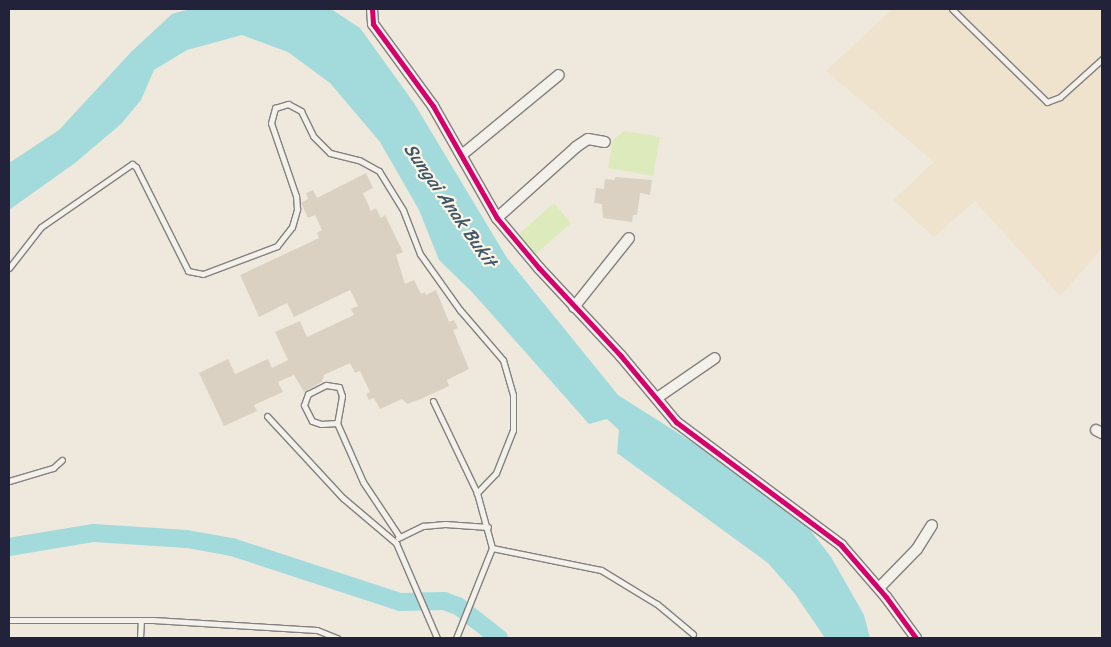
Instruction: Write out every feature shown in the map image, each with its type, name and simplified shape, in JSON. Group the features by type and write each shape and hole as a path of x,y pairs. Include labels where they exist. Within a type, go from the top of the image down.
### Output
{"street":[{"path":"372,9 373,24 416,78 463,154 497,218 574,307 657,398 676,422 841,545 879,588 916,638"},
{"path":"463,154 559,75"},
{"path":"497,218 576,147 588,139 605,142"},
{"path":"574,307 629,238"},
{"path":"657,398 715,358"},
{"path":"879,588 918,548 932,525"}],"lane":[{"path":"952,9 1047,102 1060,97 1102,59"},
{"path":"9,268 41,226 132,164 136,167 188,271 203,274 277,246 292,227 297,209 296,196 271,123 275,108 288,104 301,111 313,136 330,152 359,160 379,171 403,210 420,254 460,310 503,360 513,395 513,430 496,472 477,493"},
{"path":"337,423 321,424 312,421 304,405 308,394 326,385 339,387 342,396 337,423 363,482 399,536"},
{"path":"433,401 477,493 488,527 492,548 456,638"},
{"path":"267,416 343,498 396,543 402,563 437,638"},
{"path":"9,481 53,468 62,460"},
{"path":"396,543 399,536 423,526 445,524 488,527"},
{"path":"492,548 601,570 657,604 693,634"},
{"path":"9,620 141,620 317,630 337,638"},
{"path":"140,638 141,620"}],"shaded area":[{"path":"892,9 1102,9 1102,249 1060,296 975,201 934,237 893,200 934,162 826,71"}],"green space":[{"path":"624,131 660,137 653,176 608,168 613,140"},
{"path":"554,203 571,223 528,261 511,241"}],"water":[{"name":"Sungai Anak Bukit","path":"190,9 331,9 360,28 414,103 507,258 618,395 755,482 804,522 831,557 864,615 870,638 825,638 795,594 768,563 617,453 619,430 607,419 589,424 472,292 439,260 419,210 380,142 330,83 288,52 242,35 187,50 154,70 141,100 121,124 75,163 9,210 9,163 59,130 131,52 172,14"}],"building":[{"path":"366,173 373,188 363,193 371,211 376,208 381,218 385,215 403,252 396,255 405,284 414,280 421,294 425,292 426,295 436,290 449,322 454,320 458,328 453,330 469,369 447,380 449,386 421,399 407,404 402,399 380,409 374,398 369,400 366,394 370,392 360,371 355,373 350,363 324,375 322,382 304,392 294,375 278,382 283,392 254,405 257,411 224,426 199,373 228,359 235,374 268,359 272,368 288,360 275,332 300,321 307,337 354,315 351,309 358,306 350,290 294,317 287,303 259,317 240,275 319,238 317,233 322,230 315,215 308,218 301,203 308,199 306,193 313,190 317,198"},
{"path":"615,177 652,180 650,195 640,193 637,215 633,215 632,222 603,218 602,204 594,203 596,188 604,189 605,179 615,180"}],"waterway":[{"path":"9,547 94,533 187,539 232,547 400,602 444,601 458,606 499,638"}],"cycle path":[{"path":"372,9 373,24 433,106 497,218 539,268 621,356 676,422 841,545 886,597 916,638"}]}
